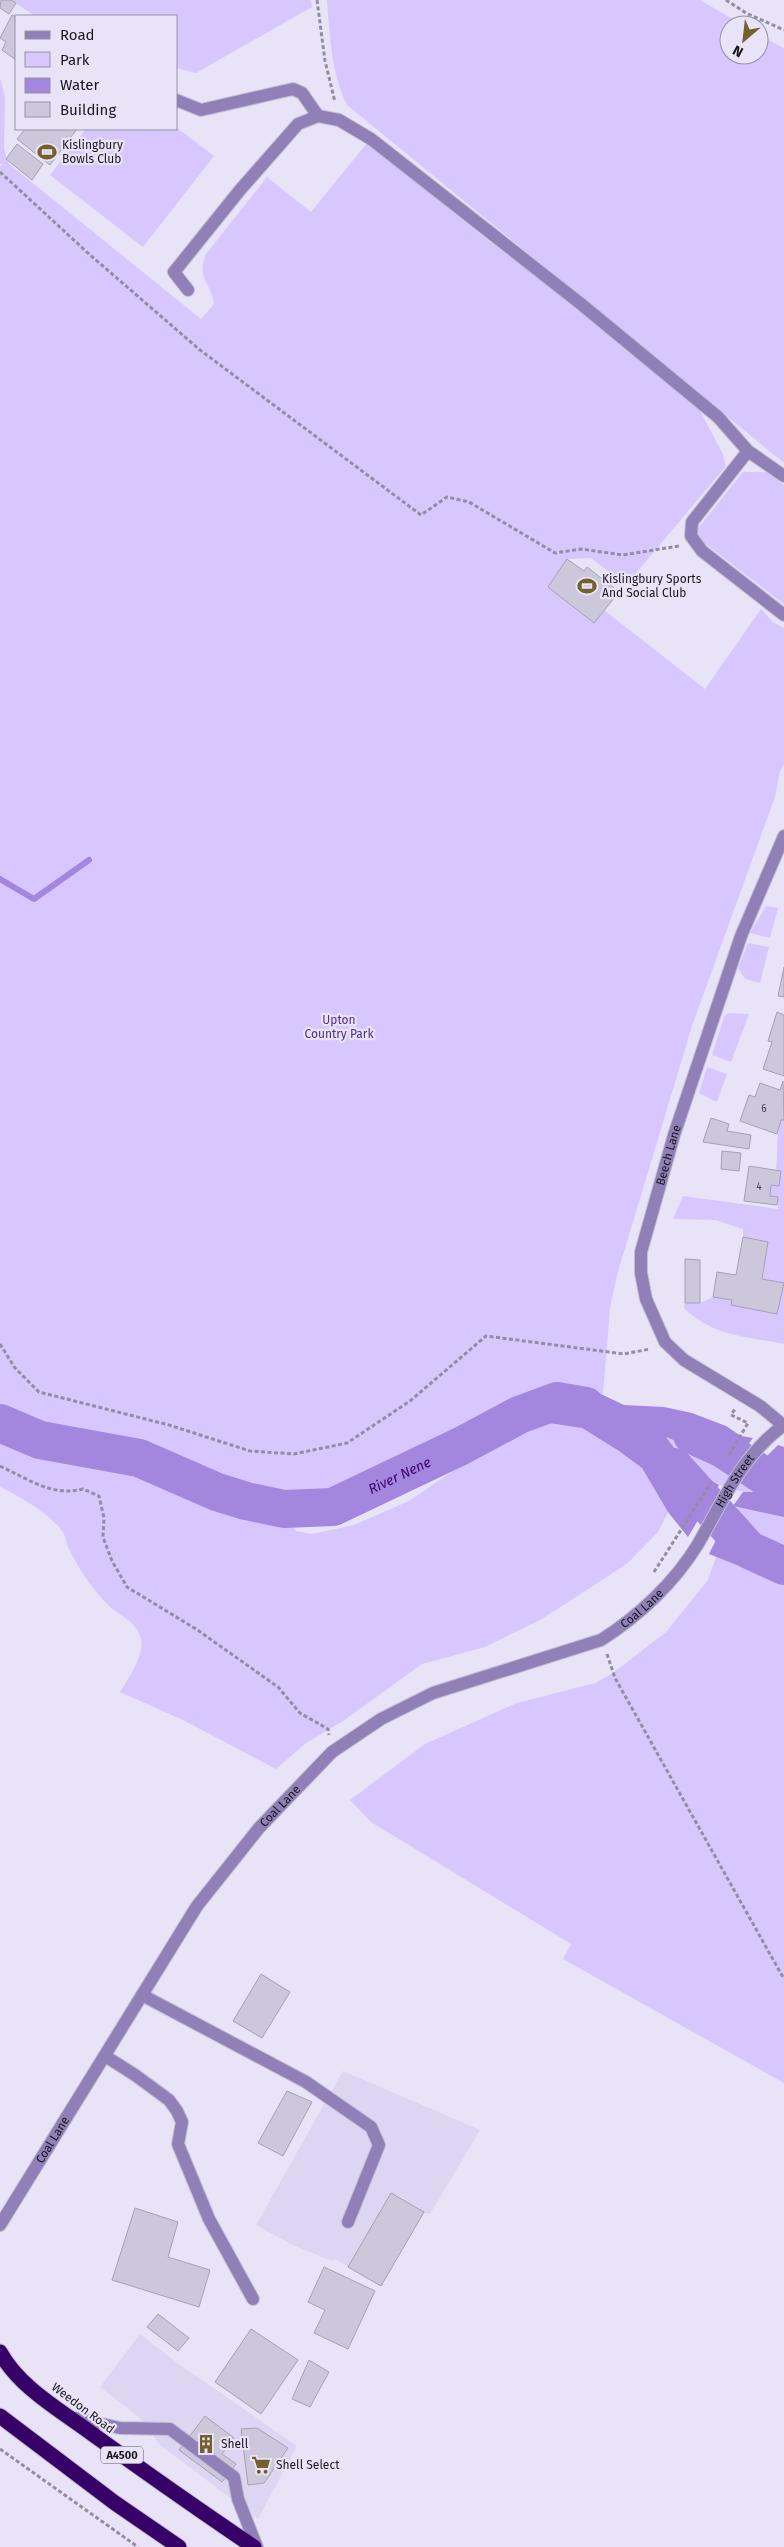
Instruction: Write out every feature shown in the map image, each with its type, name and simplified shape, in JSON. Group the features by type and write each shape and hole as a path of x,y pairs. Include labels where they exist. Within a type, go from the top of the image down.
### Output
{"highway":[{"name":"Weedon Road","path":"0,2352 6,2364 28,2386 160,2483 255,2547"},
{"path":"0,2416 115,2503 179,2547"}],"street":[{"path":"178,101 201,110 293,89 302,93 318,116"},
{"path":"188,290 174,272 240,190 298,124 318,116 339,120 371,139 581,304 718,416 748,451 784,476"},
{"path":"748,451 692,522 690,536 702,551 784,615"},
{"name":"Beech Lane","path":"784,836 741,936 674,1136 641,1252 641,1273 646,1299 665,1342 684,1360 760,1406 784,1425"},
{"name":"High Street","path":"697,1545 725,1492 766,1440 784,1425"},
{"name":"Coal Lane","path":"0,2225 197,1906 259,1828 332,1752 381,1719 433,1693 602,1640 634,1618 673,1578 697,1545"},
{"path":"142,1995 306,2082 371,2127 378,2145 348,2222"},
{"path":"105,2056 169,2100 177,2111 182,2122 178,2144 209,2219 254,2299"},
{"path":"69,2417 120,2428 170,2429 234,2477 238,2499 255,2547"}],"path":[{"path":"317,0 325,61 339,120"},
{"path":"726,0 746,13 784,30"},
{"path":"0,172 89,254 200,350 421,516 447,497 469,502 555,553 581,549 623,556 696,543"},
{"path":"0,1344 15,1368 39,1392 169,1425 250,1450 294,1454 347,1443 410,1401 486,1336 624,1354 656,1348 665,1342"},
{"path":"0,1466 58,1492 83,1489 99,1496 104,1518 104,1537 112,1561 127,1587 196,1629 278,1687 300,1713 328,1729 332,1752"},
{"path":"602,1640 615,1678 784,1978"},
{"path":"0,2449 138,2547"}],"shaded area":[{"path":"343,2071 480,2130 430,2214 424,2213 381,2286 335,2259 332,2261 293,2245 256,2225"},
{"path":"140,2334 180,2365 297,2446 258,2519 160,2445 140,2418 100,2387"}],"green space":[{"path":"11,0 311,0 312,7 196,73 178,68 178,15 34,15"},
{"path":"327,0 700,0 726,15 719,15 719,65 769,65 769,40 784,48 784,463 347,105 334,67"},
{"name":"Upton Country Park","path":"0,78 5,96 4,148 8,163 201,319 214,304 203,275 203,262 206,254 267,177 311,212 367,143 490,242 557,292 699,409 722,452 726,466 626,585 591,558 567,559 548,587 594,623 604,610 705,689 761,609 773,622 784,628 784,764 780,771 775,797 692,1026 617,1275 610,1308 603,1395 571,1386 544,1389 502,1407 333,1507 284,1509 246,1501 217,1492 139,1458 40,1440 0,1423 0,166 4,164 0,164"},
{"path":"178,129 214,156 143,247 50,175 85,130"},
{"path":"743,472 767,472 784,485 784,604 699,539 696,531"},
{"path":"766,906 778,908 770,938 750,933"},
{"path":"748,943 769,947 760,983 745,979 738,968"},
{"path":"728,1013 749,1014 731,1062 712,1055 724,1017"},
{"path":"707,1067 727,1074 717,1102 699,1093"},
{"path":"781,1120 784,1120 784,1283 762,1279 768,1242 743,1237 743,1229 715,1220 673,1219 683,1196 778,1209 778,1197 770,1196 771,1185 779,1186 781,1171 776,1170"},
{"path":"784,1284 784,1344 743,1337 719,1330 695,1318 684,1308 685,1303 700,1303 713,1297 732,1300 732,1305 777,1314"},
{"path":"542,1422 582,1428 642,1468 668,1512 658,1532 628,1563 540,1620 485,1647 422,1664 343,1721 306,1743 276,1769 183,1720 120,1692 135,1667 140,1653 141,1640 136,1628 108,1605 91,1586 77,1564 63,1533 57,1525 34,1506 0,1487 0,1430 32,1445 50,1450 143,1468 200,1496 217,1502 246,1510 285,1516 296,1531 312,1534 354,1525 409,1501 503,1437"},
{"path":"665,1437 733,1465 758,1483 758,1489 752,1492 744,1492 714,1482 696,1470"},
{"path":"721,1506 752,1509 784,1517 784,1554 759,1539"},
{"path":"716,1557 784,1584 784,2083 563,1959 571,1944 371,1822 350,1800 425,1744 517,1703 595,1683 613,1673 666,1632 708,1580"}],"water":[{"path":"571,1386 603,1395 624,1405 664,1407 692,1413 726,1426 741,1436 753,1438 733,1465 666,1437 677,1451 703,1476 719,1485 688,1537 668,1512 642,1468 582,1428 542,1422 530,1395 544,1389"},
{"path":"778,1445 784,1447 784,1517 733,1506 743,1492 752,1492 758,1489 758,1483 750,1477 761,1462"},
{"path":"729,1514 759,1539 784,1554 784,1584 709,1554"}],"building":[{"path":"1,0 11,0 16,3 9,14 0,8"},
{"path":"12,15 15,16 15,59 2,50 6,42 0,38"},
{"name":"Kislingbury Bowls Club","path":"24,130 76,130 50,165 17,139"},
{"path":"17,144 43,164 32,180 6,159"},
{"path":"567,559 584,571 587,567 619,592 594,623 548,587"},
{"path":"784,967 784,997 778,996"},
{"path":"777,1012 784,1015 784,1076 763,1069 772,1042 768,1041"},
{"path":"783,1081 784,1120 781,1120 777,1134 740,1121 749,1095 755,1097 760,1083 780,1090"},
{"path":"711,1118 729,1124 727,1131 751,1135 749,1149 703,1142"},
{"path":"722,1151 741,1153 739,1171 721,1169"},
{"path":"749,1166 781,1171 779,1186 771,1185 770,1196 778,1197 777,1205 744,1201"},
{"path":"743,1237 768,1242 762,1279 784,1283 777,1314 731,1305 732,1300 713,1297 717,1272 736,1275"},
{"path":"685,1259 700,1260 700,1303 685,1303"},
{"path":"261,1974 290,1992 262,2038 233,2021"},
{"path":"287,2091 312,2102 283,2156 258,2143"},
{"path":"391,2193 424,2212 381,2286 348,2267"},
{"path":"135,2208 178,2222 168,2257 210,2270 199,2307 112,2280"},
{"path":"324,2267 375,2291 348,2349 314,2333 325,2310 308,2302"},
{"path":"158,2314 189,2338 178,2351 147,2327"},
{"path":"251,2329 298,2360 261,2414 215,2382"},
{"path":"309,2360 329,2372 310,2407 292,2399"},
{"name":"Shell","path":"205,2416 234,2438 222,2454 236,2464 222,2482 179,2450"},
{"name":"Shell Select","path":"257,2428 288,2448 264,2483 248,2485 241,2429"}],"waterway":[{"path":"0,879 34,899 89,860"},
{"name":"River Nene","path":"0,1423 40,1440 139,1458 217,1492 246,1501 284,1509 333,1507 461,1446 519,1415 557,1401 586,1406"},
{"name":"River Nene","path":"692,1435 723,1449 784,1489"},
{"path":"674,1467 749,1550 784,1566"}],"place":[{"name":"Kislingbury Bowls Club","path":"47,152"},
{"name":"Kislingbury Sports And Social Club","path":"587,586"},
{"name":"Shell","path":"206,2444"},
{"name":"Shell Select","path":"261,2465"}]}
